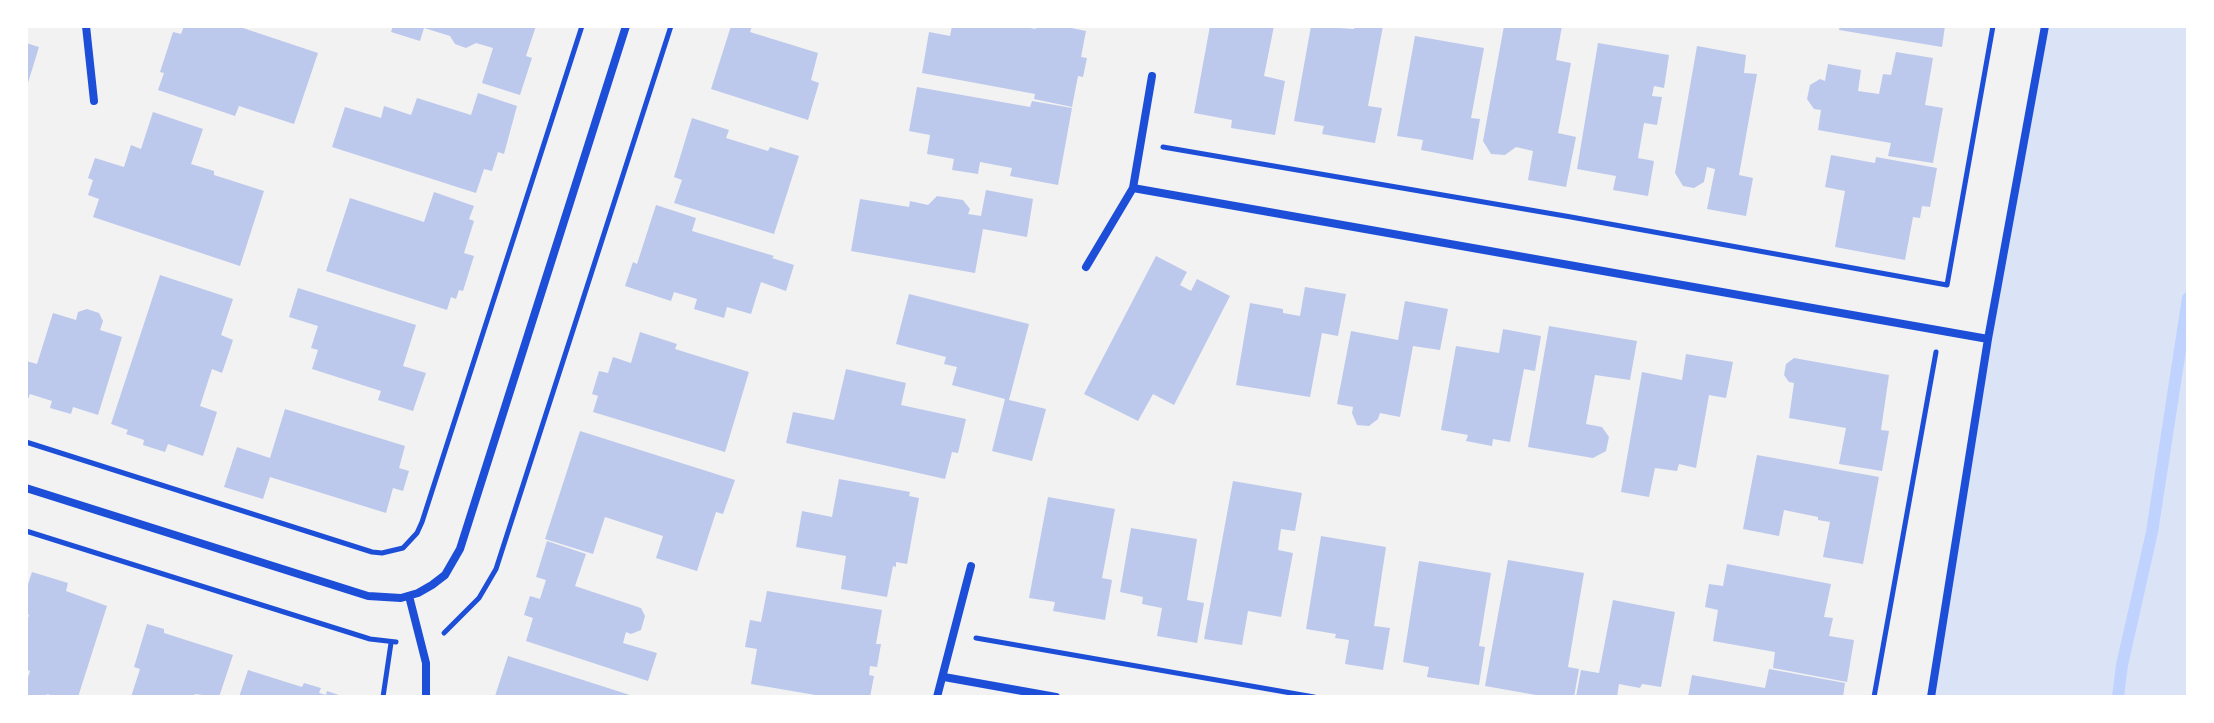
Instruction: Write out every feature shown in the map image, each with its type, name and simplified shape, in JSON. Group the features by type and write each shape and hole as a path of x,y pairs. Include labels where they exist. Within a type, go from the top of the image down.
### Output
{"street":[{"path":"86,26 94,101"},
{"path":"26,488 352,592 385,598 409,596 445,575 460,549 626,26"},
{"path":"1931,697 1988,339 2045,26"},
{"path":"1086,267 1133,188 1152,76"},
{"path":"1133,188 1988,339"},
{"path":"937,697 971,566"},
{"path":"409,596 426,663 426,697"},
{"path":"944,677 1056,697"}],"path":[{"path":"26,442 372,552 403,548 417,533 422,522 582,26"},
{"path":"440,636 461,619 479,598 496,569 671,26"},
{"path":"1141,143 1947,285 1993,26"},
{"path":"1874,697 1936,352"},
{"path":"26,531 370,639 399,642"},
{"path":"954,634 1314,697"},
{"path":"383,697 391,642"}],"shaded area":[{"path":"2045,26 2188,26 2188,697 1931,697"}],"building":[{"path":"184,26 237,26 318,53 294,124 239,106 235,116 158,90 164,73 160,72 173,32 181,34"},
{"path":"393,26 536,26 526,56 532,58 520,95 482,83 493,48 476,43 466,48 455,44 450,36 424,28 420,41 391,32"},
{"path":"731,26 752,26 750,32 818,53 811,80 819,83 808,120 711,89"},
{"path":"952,26 1036,29 1036,26 1062,26 1086,31 1081,57 1087,58 1083,77 1078,76 1072,107 1034,99 1035,94 922,73 929,32 950,36"},
{"path":"1210,26 1274,26 1264,76 1285,81 1275,135 1231,128 1232,120 1194,113"},
{"path":"1311,26 1354,29 1355,26 1383,26 1368,106 1382,108 1375,143 1322,134 1324,126 1294,121"},
{"path":"1504,26 1562,26 1556,60 1571,63 1558,133 1576,137 1566,187 1528,180 1533,151 1516,147 1505,155 1491,154 1483,141"},
{"path":"1840,26 1945,26 1942,47 1839,30"},
{"path":"1415,36 1484,48 1471,118 1480,119 1473,160 1421,150 1423,140 1397,136"},
{"path":"26,43 39,47 27,86 26,85"},
{"path":"1598,43 1669,55 1664,88 1654,86 1652,96 1662,97 1657,125 1644,123 1638,158 1654,161 1648,196 1613,190 1616,176 1577,169"},
{"path":"1697,46 1746,55 1744,73 1757,74 1739,175 1753,178 1746,216 1707,209 1715,169 1707,167 1704,182 1694,188 1683,186 1675,173"},
{"path":"1896,52 1933,58 1925,105 1943,108 1933,163 1888,156 1891,143 1818,130 1821,110 1814,109 1807,99 1810,85 1820,79 1825,81 1828,64 1861,70 1858,91 1879,94 1883,74 1891,75"},
{"path":"917,87 1030,107 1032,101 1072,108 1058,185 1010,176 1012,168 980,162 978,174 952,170 954,159 927,154 930,135 909,131"},
{"path":"478,93 517,106 504,154 498,152 492,171 484,169 476,193 332,147 345,107 381,118 384,106 411,115 417,98 471,115"},
{"path":"153,112 203,129 191,164 264,191 240,266 93,217 99,199 88,195 93,180 88,178 95,158 124,167 131,145 141,149"},
{"path":"692,118 729,130 726,138 768,151 770,147 799,156 774,234 674,203 682,180 674,177"},
{"path":"1831,155 1875,163 1876,157 1937,168 1930,207 1922,206 1920,218 1913,217 1905,260 1835,247 1845,191 1825,187"},
{"path":"986,190 1033,199 1027,237 983,229 975,273 851,251 860,199 909,207 910,201 928,205 937,196 963,200 970,209 968,214 981,216"},
{"path":"434,192 474,206 469,219 474,221 464,253 474,256 463,291 459,290 456,299 451,297 447,310 326,271 350,198 424,222"},
{"path":"656,205 696,218 692,231 794,265 786,291 761,282 751,314 727,307 724,318 694,309 697,299 674,292 671,301 625,286 633,262 637,264"},
{"path":"1156,256 1187,272 1180,285 1191,291 1197,279 1230,296 1174,405 1153,394 1138,421 1084,394"},
{"path":"160,275 233,299 221,335 233,340 222,373 212,369 200,406 217,412 203,456 168,444 165,452 143,445 144,440 126,434 128,430 111,424"},
{"path":"1305,287 1346,294 1338,336 1322,333 1310,397 1236,385 1250,303 1283,309 1283,313 1300,316"},
{"path":"298,288 416,325 403,366 426,373 413,411 378,400 381,391 312,369 318,350 311,348 318,326 289,317"},
{"path":"909,294 1029,324 1009,400 1046,409 1032,461 992,451 1005,399 952,385 957,367 944,364 946,357 896,344"},
{"path":"1405,301 1448,309 1440,350 1413,346 1400,417 1380,413 1369,426 1357,425 1353,407 1337,404 1351,331 1398,340"},
{"path":"87,309 99,313 103,321 100,330 122,337 98,415 73,407 71,414 50,408 52,401 30,394 26,404 26,361 37,364 53,313 76,320 78,312"},
{"path":"1549,326 1637,341 1630,380 1595,375 1586,424 1602,427 1609,437 1606,451 1593,458 1528,447"},
{"path":"1503,329 1541,336 1535,371 1524,369 1510,442 1493,439 1492,446 1466,441 1468,435 1441,430 1456,346 1499,353"},
{"path":"640,332 677,344 675,349 749,372 725,452 593,412 598,396 592,394 599,371 608,373 613,357 631,363"},
{"path":"1686,354 1733,362 1726,398 1709,395 1696,468 1679,464 1677,471 1655,468 1649,497 1621,492 1642,372 1682,380"},
{"path":"1794,358 1889,375 1881,430 1889,431 1882,471 1839,464 1846,428 1789,418 1794,383 1784,375 1786,364"},
{"path":"846,369 906,383 901,405 966,419 958,453 952,452 945,479 786,443 793,412 834,420"},
{"path":"285,409 405,446 399,468 409,471 403,491 393,488 386,513 270,477 263,499 224,487 237,447 270,458"},
{"path":"580,431 735,480 723,514 716,512 697,571 656,558 663,536 605,517 593,554 545,539"},
{"path":"1757,455 1879,477 1863,564 1823,557 1830,522 1818,520 1818,517 1784,510 1779,536 1743,529"},
{"path":"839,479 910,492 909,496 919,498 907,564 896,562 896,567 893,566 887,597 841,589 846,556 796,547 802,511 832,517"},
{"path":"1233,481 1302,493 1295,531 1281,529 1278,550 1293,553 1281,617 1248,611 1242,645 1204,639"},
{"path":"1048,497 1115,509 1102,578 1112,580 1105,620 1053,611 1055,602 1029,598"},
{"path":"1131,528 1197,539 1187,600 1204,603 1197,643 1157,636 1162,608 1142,604 1143,597 1120,592"},
{"path":"1321,536 1386,547 1374,626 1390,628 1383,670 1345,664 1349,640 1335,638 1336,634 1306,629"},
{"path":"547,541 586,554 575,586 641,608 645,616 641,630 631,634 626,632 623,643 657,653 648,681 526,641 533,618 524,615 530,596 540,599 546,580 536,577"},
{"path":"1508,560 1584,573 1568,667 1579,669 1574,697 1536,697 1485,686"},
{"path":"1419,561 1491,573 1479,646 1485,647 1479,685 1427,677 1429,667 1403,662"},
{"path":"1727,564 1831,584 1824,617 1833,618 1829,636 1854,640 1847,682 1773,668 1775,652 1713,641 1718,610 1705,607 1709,584 1723,586"},
{"path":"32,572 68,583 66,591 107,606 78,697 47,694 46,697 26,697 30,671 26,670 26,625 29,615 26,614 26,590"},
{"path":"767,591 882,610 876,644 881,644 877,667 870,666 869,675 874,676 870,697 827,697 751,684 757,649 745,647 750,620 761,622"},
{"path":"1613,600 1675,612 1661,687 1642,684 1640,688 1619,684 1617,697 1576,697 1581,670 1599,673"},
{"path":"147,624 164,629 164,633 233,655 219,697 195,694 194,697 131,697 140,669 134,667"},
{"path":"508,656 633,696 633,697 495,696"},
{"path":"1769,669 1845,683 1843,697 1688,697 1692,675 1765,688"},
{"path":"248,670 302,687 304,683 321,688 319,693 326,695 327,691 345,697 239,697"}],"waterway":[{"path":"2118,697 2122,665 2152,532 2188,298"}]}
